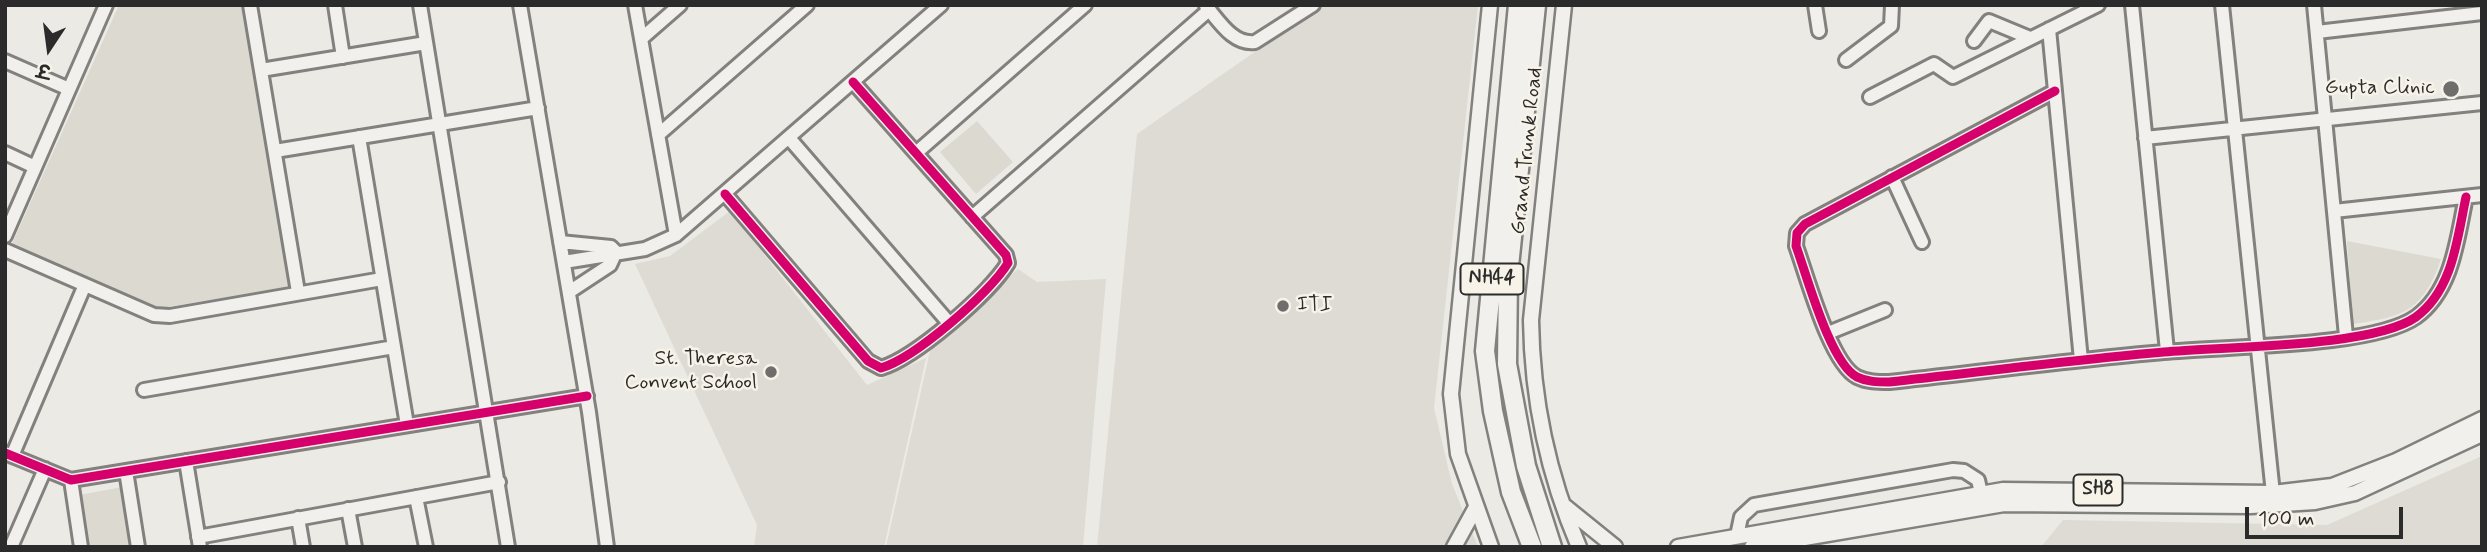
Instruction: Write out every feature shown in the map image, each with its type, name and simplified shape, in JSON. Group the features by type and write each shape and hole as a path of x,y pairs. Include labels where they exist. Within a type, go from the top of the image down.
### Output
{"highway":[{"name":"NH44","path":"1518,5 1485,351 1493,411 1511,492 1532,547"},
{"name":"NH44","path":"1536,5 1508,276 1507,364 1526,466 1552,547"}],"main road":[{"path":"1490,5 1451,394 1458,454 1491,547"},
{"name":"Grand Trunk Road","path":"1564,5 1531,320 1538,412 1560,502 1579,547"},
{"name":"SH8","path":"2274,499 2351,480 2482,419"},
{"name":"SH8","path":"1678,547 1983,499 2024,503 2336,499 2355,493 2482,434"},
{"name":"SH8","path":"1752,547 1983,499"},
{"path":"1560,502 1615,547"},
{"path":"1454,547 1476,507"}],"street":[{"path":"250,5 298,292"},
{"path":"335,5 343,57"},
{"path":"420,5 489,412 508,547"},
{"path":"520,5 587,396 607,547"},
{"path":"635,5 676,235"},
{"path":"641,39 680,5"},
{"path":"658,135 807,5"},
{"path":"564,262 645,248 676,235 941,5"},
{"path":"916,153 1085,5"},
{"path":"972,217 1207,8 1235,38 1245,43 1255,41 1313,5"},
{"path":"1815,5 1819,31"},
{"path":"1846,60 1891,26 1892,5"},
{"path":"1870,97 1934,64 1953,77 2098,5"},
{"path":"2132,5 2166,351"},
{"path":"2222,5 2274,499"},
{"path":"2314,5 2346,336"},
{"path":"5,236 102,7"},
{"path":"2317,32 2439,12 2482,13"},
{"path":"1974,41 1989,21 2030,38"},
{"path":"2049,29 2081,360"},
{"path":"261,70 426,43"},
{"path":"5,61 69,89"},
{"path":"724,194 867,361 881,368 897,363 950,323 1008,263 1006,255 853,82"},
{"path":"2055,91 1805,224 1797,233 1796,246 1828,333 1843,365 1856,377 1872,382 2380,332 2415,317 2438,294 2452,264 2466,197"},
{"path":"2145,138 2482,103"},
{"path":"275,151 538,108"},
{"path":"359,137 407,425"},
{"path":"789,138 950,323"},
{"path":"5,153 36,167"},
{"path":"1892,177 1922,242"},
{"path":"2334,211 2482,195"},
{"path":"560,242 611,247 616,252"},
{"path":"5,250 137,310 170,316 382,279"},
{"path":"569,292 610,265 616,252"},
{"path":"84,287 9,454 71,480 587,396"},
{"path":"1828,333 1885,310"},
{"path":"144,390 394,347"},
{"path":"187,461 199,542 298,518 499,482"},
{"path":"11,547 45,469"},
{"path":"1737,536 1741,517 1754,505 1954,470 1972,474 1978,480 1983,499"},
{"path":"126,471 138,547"},
{"path":"71,480 81,547"},
{"path":"416,497 426,547"},
{"path":"348,509 355,547"},
{"path":"298,518 303,547"}],"shaded area":[{"path":"119,5 243,5 291,287 149,310 11,246"},
{"name":"ITI","path":"1322,5 1478,5 1434,408 1452,484 1478,547 1097,547 1137,134"},
{"path":"977,121 1013,162 976,194 940,152"},
{"name":"St. Theresa Convent School","path":"730,211 867,385 926,358 884,547 754,547 757,525 635,264 670,256"},
{"path":"2347,241 2441,259 2419,301 2399,314 2353,324"},
{"path":"1018,269 1037,282 1106,279 1083,547 886,547 930,351 949,329"},
{"path":"2482,456 2482,547 2041,547 2063,520 2327,525"},
{"path":"122,487 132,547 88,547 79,495"}],"cycle path":[{"path":"725,194 868,361 881,368 913,352 969,307 999,276 1008,263 1006,255 853,82"},
{"path":"2055,91 1805,224 1797,233 1796,246 1829,337 1847,369 1857,377 1889,382 2130,355 2332,340 2395,327 2416,317 2438,293 2452,263 2466,197"},
{"path":"5,453 71,480 587,396"}],"place":[{"name":"Gupta Clinic","path":"2451,89"},
{"name":"ITI","path":"1283,306"},
{"name":"St. Theresa Convent School","path":"771,372"}]}
